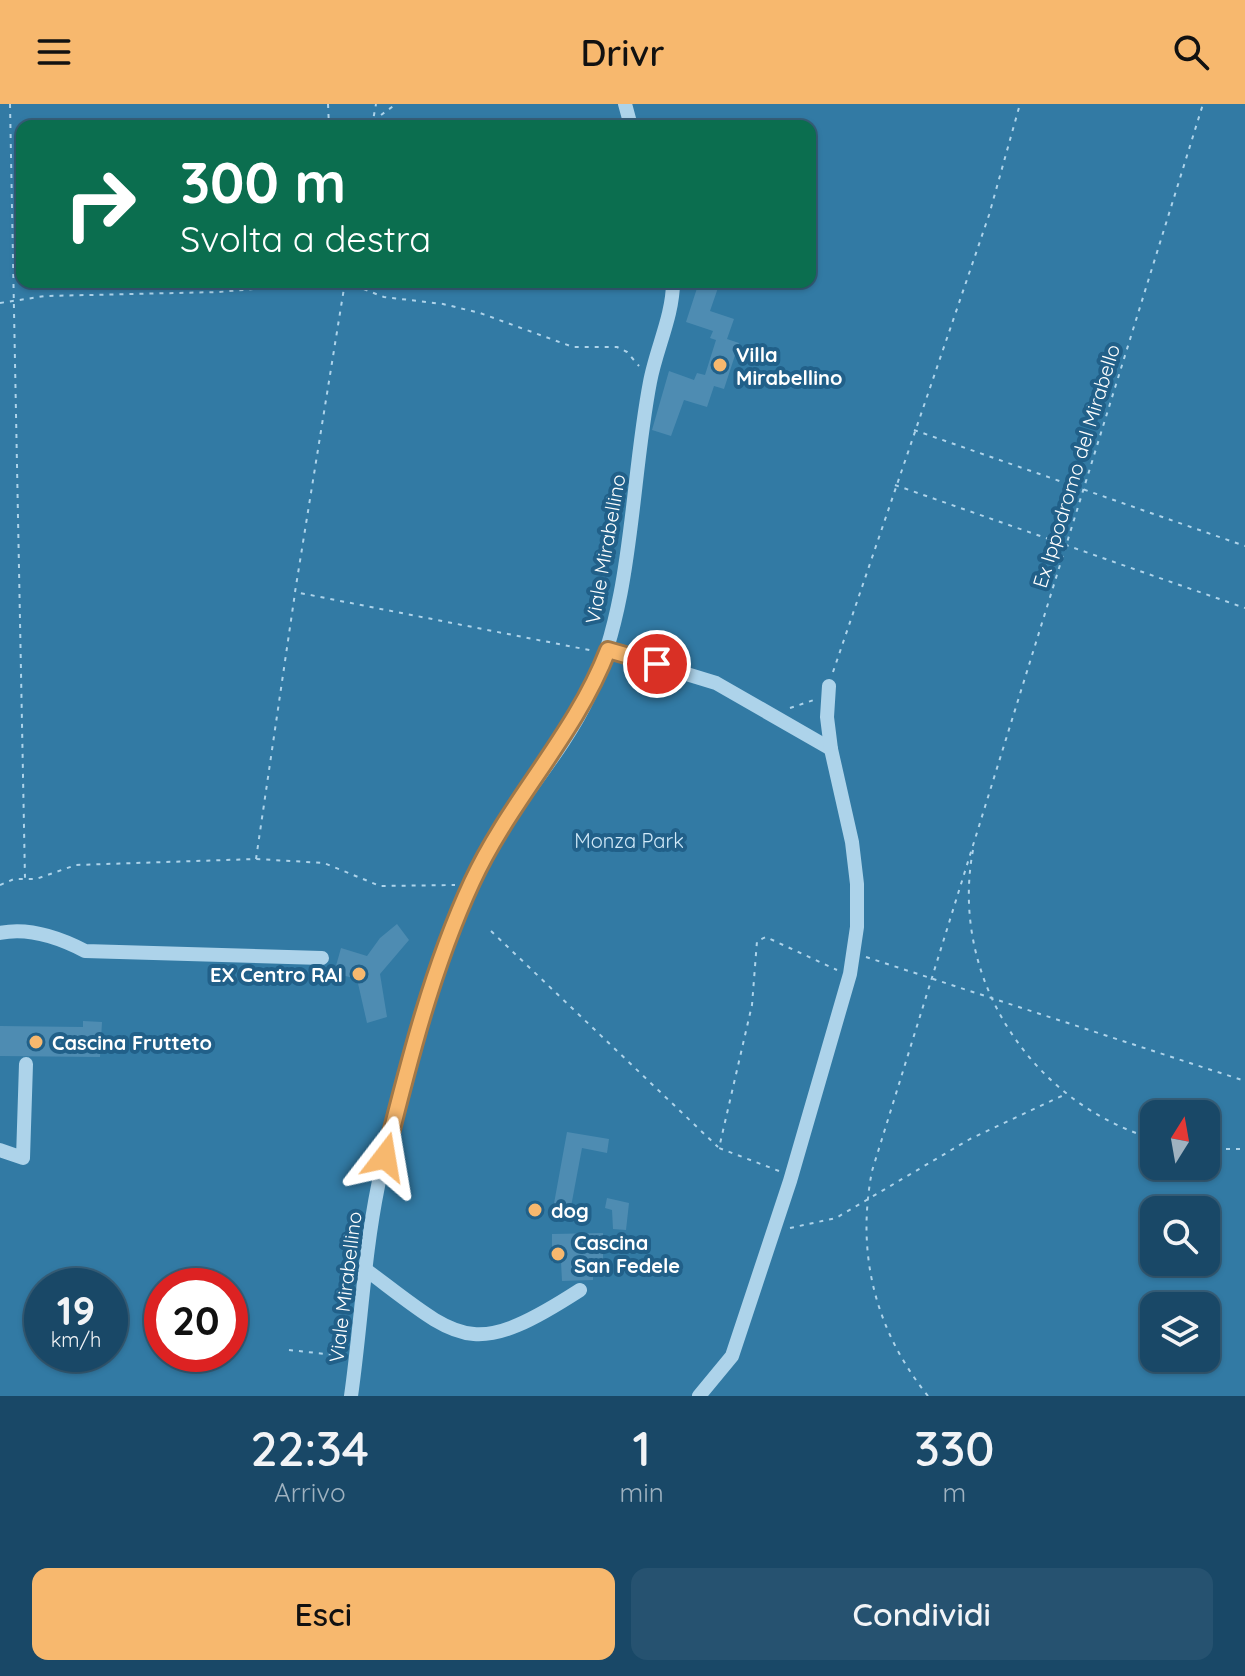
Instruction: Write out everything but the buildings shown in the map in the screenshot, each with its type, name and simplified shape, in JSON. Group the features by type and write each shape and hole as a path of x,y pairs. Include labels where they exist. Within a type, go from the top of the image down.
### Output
{"lane":[{"name":"Viale Mirabellino","path":"351,1396 378,1185 413,1044 472,883 514,807 588,699 608,652 635,507 649,385 669,314 672,288"},
{"path":"608,652 716,683 831,749"},
{"path":"699,1396 732,1356 790,1181 850,974 857,927 857,884 852,842 831,749 827,717 829,686"},
{"path":"0,933 11,931 59,937 85,951 322,958"},
{"path":"0,1150 23,1158 26,1064"},
{"path":"365,1269 436,1321 463,1334 499,1334 545,1313 580,1290"}],"path":[{"path":"10,104 25,879"},
{"path":"374,120 396,104"},
{"path":"786,709 810,703 829,686 989,215 1020,104"},
{"name":"Ex Ippodromo del Mirabello","path":"928,1396 892,1342 876,1302 867,1259 867,1201 872,1171 1203,104"},
{"path":"0,303 45,296 266,288"},
{"path":"256,859 344,288"},
{"path":"361,288 384,297 443,304 480,313 573,347 617,347 627,352 649,385"},
{"path":"914,430 1245,546"},
{"path":"895,485 1245,608"},
{"path":"295,592 608,652"},
{"name":"Ex Ippodromo del Mirabello","path":"976,837 970,880 971,924 980,967 992,998 1019,1045 1066,1094 1101,1117 1140,1133"},
{"path":"0,885 76,865 256,859 324,863 380,886 441,887 472,883"},
{"path":"491,931 719,1148 774,1166 790,1181"},
{"path":"719,1148 752,1005 757,941 766,937 850,974"},
{"path":"853,953 1245,1081"},
{"path":"773,1232 836,1218 970,1139 1066,1094"},
{"path":"1220,1149 1245,1149"},
{"path":"289,1350 357,1357"}],"green space":[{"name":"Monza Park","path":"0,104 1245,104 1245,1396 0,1396"}],"place":[{"name":"Villa Mirabellino","path":"720,365"},
{"name":"EX Centro RAI","path":"359,974"},
{"name":"Cascina Frutteto","path":"36,1042"},
{"name":"dog","path":"535,1210"},
{"name":"Cascina San Fedele","path":"558,1254"}],"route":[{"path":"385,1157 413,1044 472,883 514,807 588,699 608,650 657,664"}]}
